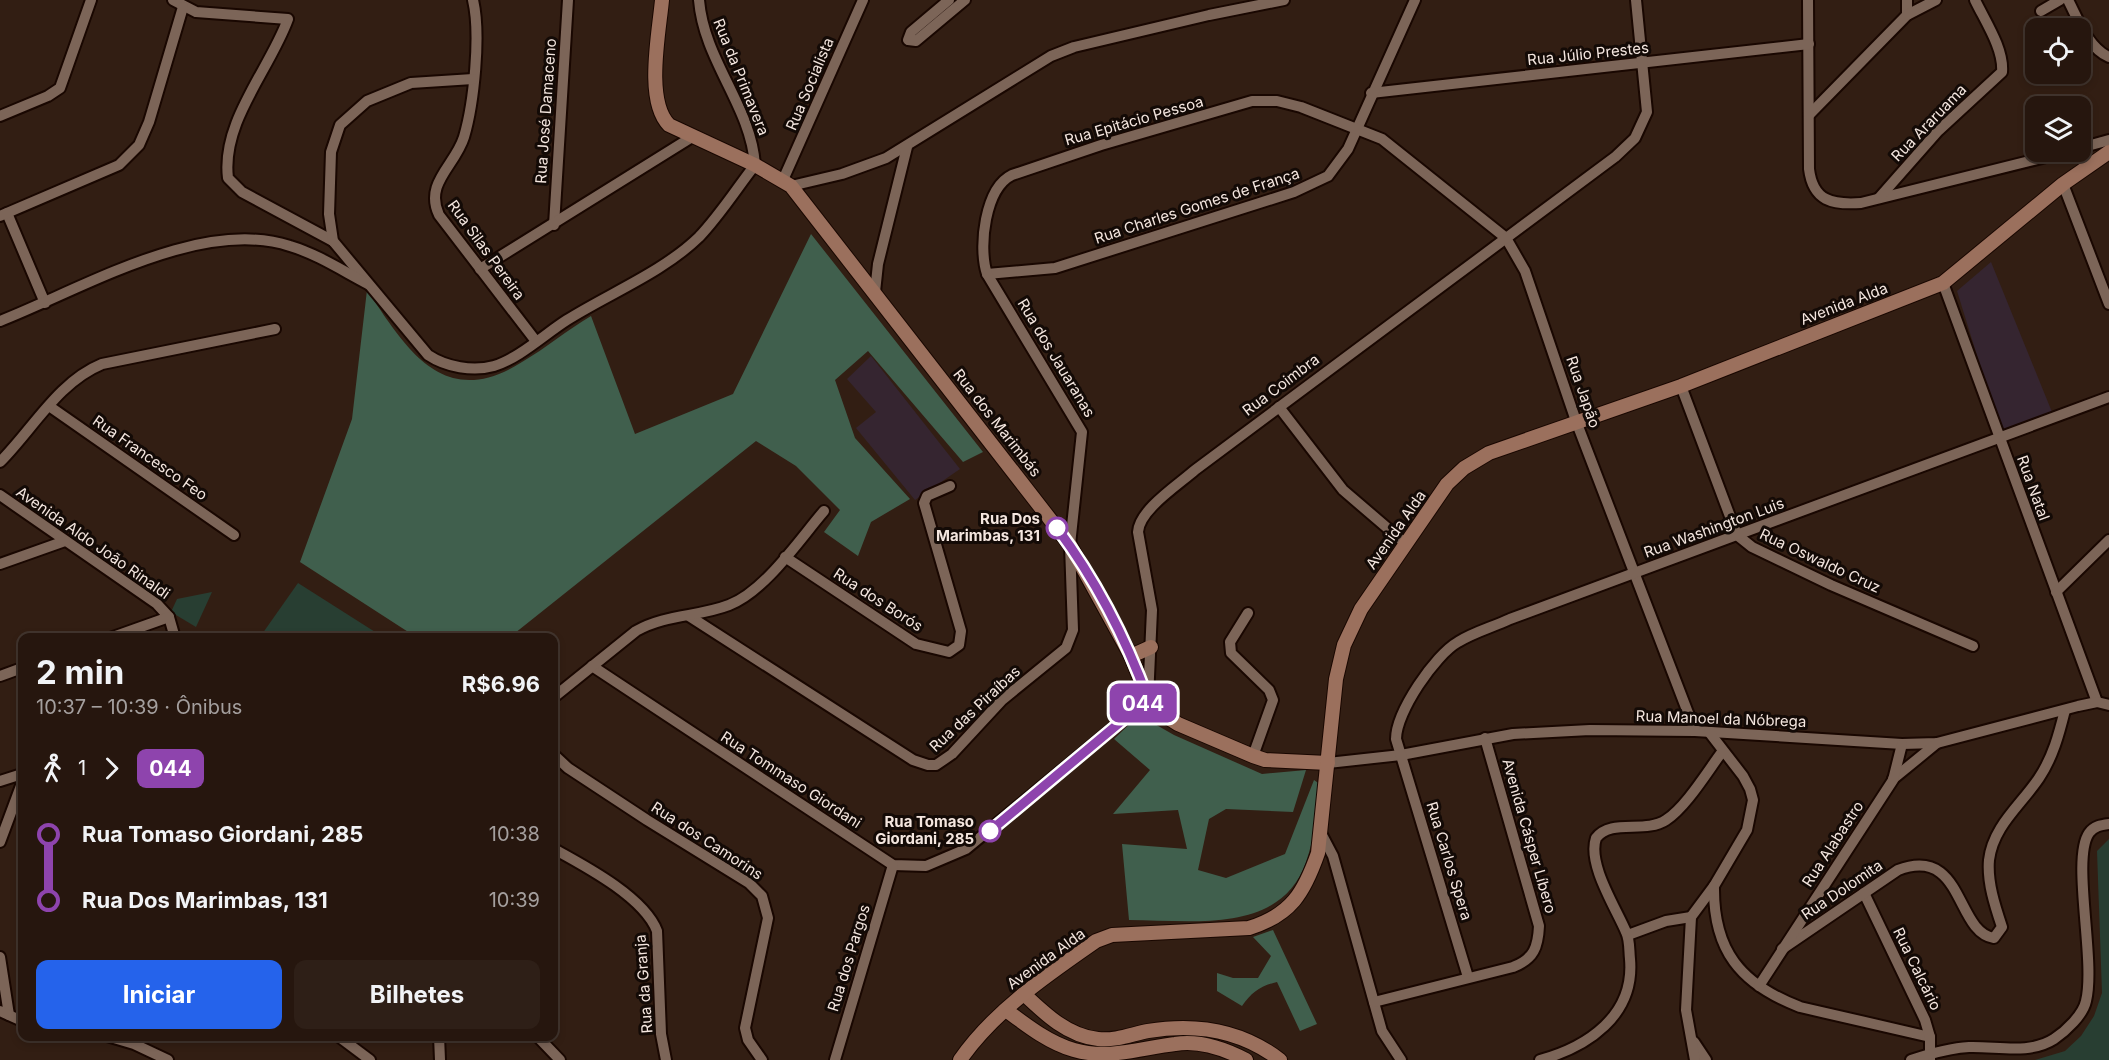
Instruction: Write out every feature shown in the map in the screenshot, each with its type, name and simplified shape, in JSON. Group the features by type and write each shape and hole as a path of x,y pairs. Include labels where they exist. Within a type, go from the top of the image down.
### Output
{"main road":[{"path":"663,0 658,43 656,103 662,119 669,125 755,165 787,183"},
{"name":"Avenida Alda","path":"960,1060 978,1037 1024,994 1096,941 1112,935 1234,930 1269,922 1286,910 1298,896 1309,878 1322,835 1336,679 1344,645 1361,609 1448,484 1464,468 1489,453 1681,386 1943,283 2078,172 2109,152"},
{"name":"Avenida Alda","path":"2078,172 2109,161"},
{"name":"Rua dos Marimbás","path":"787,183 875,291 1070,545 1131,656 1148,699"},
{"path":"1131,656 1151,646"},
{"path":"1148,699 1163,716 1253,756 1265,760 1328,763"},
{"path":"1024,994 1053,1020 1074,1032 1097,1039 1119,1039 1175,1027 1200,1028 1226,1032 1250,1041 1280,1060"},
{"path":"1006,1010 1051,1040 1073,1050 1098,1055 1120,1054 1177,1043 1201,1044 1246,1060"}],"street":[{"path":"0,116 48,96 60,88 91,0"},
{"name":"Rua Silas Pereira","path":"473,0 476,56 465,135 438,180 434,194 439,215 535,340"},
{"name":"Rua José Damaceno","path":"554,225 568,0"},
{"name":"Rua da Primavera","path":"699,0 706,39 747,125 753,142 755,165"},
{"name":"Rua Socialista","path":"787,183 863,0"},
{"path":"949,0 911,32 909,40 916,41 965,0"},
{"path":"787,183 868,166 908,147 1029,67 1074,47 1284,0"},
{"name":"Rua Charles Gomes de França","path":"985,268 1054,268 1313,185 1328,176 1338,164 1358,129 1371,93 1414,0"},
{"name":"Rua Coimbra","path":"1148,699 1152,610 1137,532 1140,518 1195,470 1615,157 1635,138 1647,112 1644,63 1636,0"},
{"path":"1808,0 1809,169 1811,183 1828,201 1844,204 1879,199 2026,162"},
{"path":"1907,0 1907,15"},
{"path":"1809,115 1907,15 1936,0"},
{"name":"Rua Araruama","path":"1879,199 1938,131 1999,76 2002,66 1992,35 1975,0"},
{"path":"2041,11 2060,0"},
{"path":"2068,0 2090,40 2107,54"},
{"path":"45,303 4,214 119,165 134,151 149,122 178,3 213,15 288,19 240,114 228,155 228,178 242,192 333,241 374,287 428,355 448,364 492,366 513,357 535,340 682,250 710,224 755,165"},
{"name":"Rua Júlio Prestes","path":"1371,93 1809,44"},
{"path":"333,241 329,214 331,152 340,125 367,101 411,83 473,79"},
{"name":"Rua Epitácio Pessoa","path":"985,268 984,232 995,190 1000,182 1012,175 1101,145 1252,101 1278,101 1358,129"},
{"name":"Rua Japão","path":"1358,129 1382,139 1410,159 1506,238 1526,271 1576,421 1695,731"},
{"path":"480,270 692,136"},
{"path":"2091,145 2109,140"},
{"path":"875,291 878,264 908,147"},
{"path":"2063,184 2109,304"},
{"path":"0,321 150,256 177,248 234,241 270,241 291,246 374,287"},
{"name":"Rua dos Jauaranas","path":"985,268 1082,432 1070,545"},
{"name":"Rua Natal","path":"1943,283 2097,702"},
{"path":"0,462 78,376 102,364 274,328"},
{"name":"Rua Oswaldo Cruz","path":"1681,386 1737,535 1752,547 1831,585 1973,646"},
{"name":"Rua Washington Luis","path":"1401,754 1396,739 1399,718 1437,660 1458,642 1636,573 2109,397"},
{"name":"Rua Francesco Feo","path":"50,406 234,535"},
{"path":"1279,407 1343,489 1406,544"},
{"name":"Rua dos Borós","path":"785,557 916,644 949,652 959,645 961,632 924,501 927,496 950,486"},
{"name":"Avenida Aldo João Rinaldi","path":"0,495 146,596 169,617"},
{"path":"558,694 651,622 664,618 689,616 730,605 747,596 785,557 824,511"},
{"path":"2056,592 2109,540"},
{"path":"0,564 65,541"},
{"name":"Rua das Piraíbas","path":"689,616 912,760 936,765 952,754 1002,700 1066,648 1073,630 1070,545"},
{"path":"1248,613 1230,642 1231,653 1269,690 1273,700 1253,756"},
{"path":"124,633 169,617 174,633"},
{"name":"Rua Tommaso Giordani","path":"591,666 893,865"},
{"path":"0,676 18,669"},
{"path":"893,865 926,866 939,863 966,849 1148,699"},
{"name":"Rua Manoel da Nóbrega","path":"1328,763 1401,754 1485,738 1590,730 1695,731 1902,744 1937,743 2097,702 2109,705"},
{"name":"Rua Dolomita","path":"1782,949 1898,870 1910,866 1927,867 1950,881 1973,924 1983,934 1994,938 2002,927 1990,885 1989,860 1995,839 2006,818 2040,777 2053,751 2065,710"},
{"path":"1695,1060 1685,1004 1691,917 1714,886 1747,830 1752,807 1750,789 1709,732"},
{"name":"Avenida Cásper Líbero","path":"1374,1002 1524,962 1533,954 1538,943 1539,926 1485,738"},
{"path":"1893,780 1937,743"},
{"name":"Rua Alabastro","path":"1759,986 1893,780 1902,744"},
{"path":"1540,1060 1580,1046 1605,1025 1623,1000 1630,966 1628,935 1598,866 1594,853 1596,838 1607,829 1646,827 1665,821 1677,811 1722,752"},
{"name":"Rua Carlos Spera","path":"1401,754 1468,977"},
{"name":"Rua dos Camorins","path":"558,759 568,768 647,820 749,883 762,896 767,906 768,925 745,1028 748,1040 762,1060"},
{"path":"0,781 18,775"},
{"path":"0,842 18,794"},
{"path":"1911,1060 1967,1047 2028,1048 2043,1045 2056,1038 2078,1016 2086,1004 2089,974 2082,859 2089,833 2098,825 2109,824"},
{"path":"1322,835 1334,856 1382,1031 1401,1060"},
{"name":"Rua da Granja","path":"558,852 636,902 651,916 657,931 661,1034 666,1060"},
{"name":"Rua dos Pargos","path":"835,1060 893,865"},
{"path":"1714,886 1714,913 1719,936 1745,975 1759,986 1780,999 1800,1007 1930,1037"},
{"name":"Rua Calcário","path":"1864,893 1925,1020 1930,1037 1931,1057"},
{"path":"1628,935 1666,921 1691,917"},
{"path":"0,957 5,1013"},
{"path":"1692,1039 1706,1060"},
{"path":"124,1041 168,1060"},
{"path":"345,1041 370,1060"},
{"path":"439,1041 440,1060"},
{"path":"542,1041 560,1060"}],"shaded area":[{"path":"1991,262 2054,417 2002,436 1957,291"},
{"path":"871,356 960,469 915,500 856,428 876,412 847,379"}],"green space":[{"path":"811,234 983,452 963,462 868,351 835,380 855,438 910,499 871,522 858,556 824,532 840,510 796,466 756,441 515,633 410,633 300,562 352,419 367,290 412,351 430,366 449,376 470,380 494,376 522,362 591,316 635,434 733,394"},
{"path":"298,583 377,633 263,633"},
{"path":"212,592 196,627 171,612 177,599"},
{"path":"1139,715 1174,735 1262,774 1306,770 1293,812 1226,809 1209,819 1198,870 1226,878 1285,854 1314,780 1321,785 1314,834 1306,862 1294,885 1277,902 1255,912 1231,918 1206,921 1129,920 1122,844 1187,849 1178,810 1113,814 1150,770 1114,739"},
{"path":"2109,839 2109,1060 2035,1060 2065,1051 2081,1036 2094,1016 2102,993 2097,851"},
{"path":"1273,930 1317,1024 1300,1031 1277,982 1257,990 1242,1006 1217,991 1217,973 1233,978 1258,978 1271,956 1253,937"}],"bus line":[{"name":"044","path":"990,831 1148,699 1131,656 1081,563 1057,528"}],"place":[{"name":"Rua Dos Marimbas, 131","path":"1057,528"},
{"name":"Rua Tomaso Giordani, 285","path":"990,831"}]}
